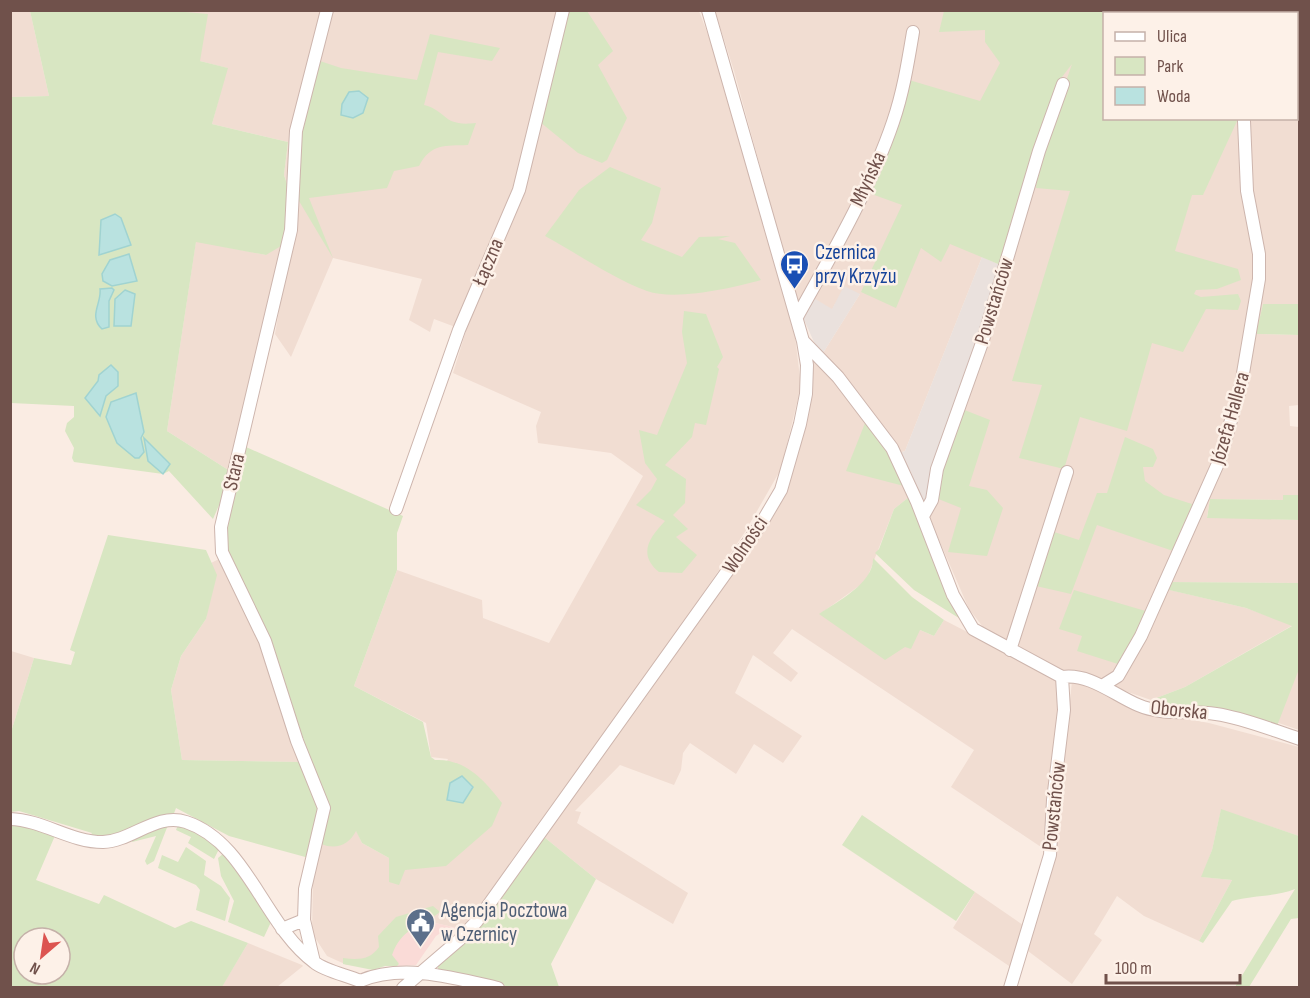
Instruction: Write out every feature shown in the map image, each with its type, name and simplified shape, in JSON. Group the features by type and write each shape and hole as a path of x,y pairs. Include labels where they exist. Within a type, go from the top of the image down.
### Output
{"street":[{"name":"Stara","path":"314,963 304,920 305,888 324,807 297,741 265,641 222,552 222,523 291,230 296,131 327,10"},
{"name":"Łączna","path":"396,509 459,330 519,190 563,10"},
{"name":"Wolności","path":"403,987 459,940 477,921 761,524 781,490 800,424 806,394 807,365 797,316 708,10"},
{"name":"Młyńska","path":"797,316 832,255 893,123 905,79 913,32"},
{"name":"Powstańców","path":"923,516 932,500 937,469 983,340 1039,151 1063,84"},
{"name":"Józefa Hallera","path":"1102,686 1118,676 1141,636 1220,459 1241,385 1259,279 1259,254 1247,191 1244,121"},
{"path":"803,341 838,377 892,447 923,516 953,595 973,629 1062,677"},
{"path":"1010,650 1029,599 1067,472"},
{"path":"917,502 932,500"},
{"name":"Oborska","path":"1062,677 1068,676 1102,686 1138,705 1161,712 1216,714 1299,739"},
{"name":"Powstańców","path":"1010,987 1050,855 1054,789 1064,710 1062,677"},
{"path":"10,819 31,822 80,839 103,842 170,820 185,822 205,831 227,848 282,929 314,963 363,984 373,975 439,974 498,987"},
{"path":"282,929 304,920"}],"shaded area":[{"path":"10,11 30,11 49,96 11,97"},
{"path":"163,11 699,11 721,69 794,328 801,386 781,469 745,532 650,671 462,929 426,921 397,966 347,965 327,956 312,933 313,877 321,844 356,830 362,843 389,858 389,882 448,759 431,757 426,723 354,686 397,570 482,600 483,618 549,643 643,476 611,453 538,443 536,426 541,412 453,373 466,331 434,319 430,332 409,320 422,279 333,258 291,357 275,334 287,263 233,473 167,431 196,241 266,255 288,187 284,175 288,142 212,124 227,68 200,61"},
{"path":"715,11 1151,11 1103,12 1103,120 1298,120 1298,45 1299,304 1263,304 1257,334 1299,335 1299,405 1289,406 1290,426 1299,427 1299,495 1284,495 1284,500 1210,499 1207,517 1299,520 1299,583 1169,582 1166,589 1246,608 1293,625 1185,687 1151,700 1047,664 983,627 969,609 929,517 928,481 1003,266 982,257 905,451 899,453 876,416 823,353 860,294 835,304 832,310 798,305 734,71"},
{"path":"982,257 1003,266 928,480 930,498 926,511 911,472 899,453 905,451"},
{"path":"844,286 860,294 823,353 814,342 802,315 812,297 832,309"},
{"path":"814,362 819,362 867,418 909,497 894,509 866,581 820,614 920,630 934,636 944,620 1056,678 1059,698 1047,851 951,787 974,750 792,629 773,653 798,673 791,682 753,655 735,693 802,736 783,763 754,744 736,774 690,743 683,753 681,770 674,785 620,765 575,811 581,812 577,823 688,893 673,924 596,879 544,837 782,501 808,416"},
{"path":"219,559 268,661 302,762 182,760 171,690 181,656 206,619 211,563"},
{"path":"10,651 34,658 11,732"},
{"path":"1299,653 1299,730 1238,709"},
{"path":"1072,680 1105,691 1144,711 1209,723 1299,747 1299,836 1221,810 1212,850 1202,877 1232,880 1199,941 1144,916 1117,896 1094,934 1102,940 1072,984 1028,951 1056,853"},
{"path":"975,892 1026,927 1012,968 953,928"},
{"path":"426,921 462,929 448,928 436,936 416,965 397,966 399,963 392,955 396,944 408,930"},
{"path":"248,943 303,966 277,987 221,988"}],"green space":[{"path":"163,10 208,14 200,61 228,68 212,124 288,142 284,175 288,187 288,214 281,246 266,255 196,242 167,431 233,473 213,519 169,471 163,474 74,462 72,458 74,448 65,431 67,423 74,417 74,406 11,403 11,97 49,96 30,11"},
{"path":"566,11 587,11 613,51 598,65 627,118 607,160 602,163 578,153 540,122"},
{"path":"944,11 1299,11 1299,46 1298,12 1103,12 1103,120 1238,120 1203,195 1192,195 1175,251 1238,269 1241,280 1217,289 1196,290 1194,294 1201,297 1238,294 1241,301 1238,310 1206,309 1183,352 1152,343 1127,431 1080,417 1064,469 1019,458 1042,385 1012,381 1070,191 1036,188 1038,162 1072,64 1055,86 1003,266 950,244 941,262 921,248 896,308 861,292 902,205 866,192 909,80 980,101 1000,63 985,42 985,30 939,32"},
{"path":"430,34 500,48 492,61 438,52 424,105 451,121 465,124 476,123 468,145 439,147 428,153 419,166 394,171 387,188 309,198 333,258 299,201 296,157 317,60 341,68 417,80"},
{"path":"610,167 661,188 652,223 641,240 682,257 699,237 730,236 718,239 735,243 761,280 704,292 659,294 621,279 545,236 579,190"},
{"path":"1263,304 1299,304 1299,335 1256,334"},
{"path":"684,311 706,314 723,357 717,367 719,369 706,425 695,423 692,437 665,465 686,479 685,503 673,515 688,529 676,537 697,555 682,573 659,572 652,565 647,552 651,539 665,521 636,505 651,490 657,479 645,463 639,430 657,435 687,363 682,332"},
{"path":"962,409 990,420 969,486 987,490 1003,508 987,556 948,552 961,508 936,498 936,489"},
{"path":"867,418 889,450 904,486 846,471"},
{"path":"1125,437 1153,449 1157,458 1153,467 1143,467 1145,481 1164,495 1195,505 1176,552 1097,525 1071,594 1036,586 1051,531 1079,540 1097,493 1107,493"},
{"path":"246,447 403,516 397,533 397,570 354,686 423,722 431,757 435,760 456,763 473,772 502,803 492,826 446,866 405,870 399,885 389,882 389,858 362,843 356,831 350,840 342,845 321,844 325,829 285,683 272,647 226,551 223,518"},
{"path":"1283,495 1299,495 1299,520 1207,518 1210,499 1283,500"},
{"path":"909,497 962,620 914,590 875,553 879,549 894,509"},
{"path":"108,535 206,550 217,575 206,619 181,656 171,690 182,760 302,762 321,807 309,858 229,836 176,808 173,816 111,837 90,836 92,833 19,811 11,812 11,732 34,658 71,665 75,652 70,650"},
{"path":"873,558 912,597 944,620 934,636 920,630 911,649 905,647 885,660 819,614 861,583 872,567"},
{"path":"1168,582 1299,583 1299,669 1277,726 1166,707 1151,700 1185,687 1292,626 1246,608 1165,589"},
{"path":"1074,590 1149,612 1121,665 1077,651 1082,636 1059,629"},
{"path":"1221,809 1299,836 1299,918 1291,919 1249,987 1235,987 1295,889 1232,901 1203,943 1199,941 1232,880 1201,877 1212,850"},
{"path":"862,815 975,892 956,921 842,845"},
{"path":"10,820 57,831 36,880 99,904 104,895 175,928 191,921 248,943 222,987 11,987"},
{"path":"168,825 154,861 147,865 145,861 156,836 132,842 134,836"},
{"path":"178,825 189,827 220,847 214,859 188,843 191,837 176,830"},
{"path":"544,837 596,879 551,964 559,987 510,987 438,970 438,963"},
{"path":"186,847 206,861 204,875 221,886 230,898 225,921 196,910 200,890 196,885 158,868 162,855 178,862"},
{"path":"224,853 271,922 264,937 228,922 234,901 221,876 218,858"},
{"path":"433,906 440,912 406,933 396,946 392,955 399,964 397,966 385,966 373,970 343,964 343,958 363,958 372,954 379,947 378,936 396,917"}],"water":[{"path":"359,91 368,98 363,113 353,118 341,115 342,104 349,92"},
{"path":"115,214 121,218 131,245 99,255 101,220"},
{"path":"129,254 137,281 112,286 103,281 102,274 110,260"},
{"path":"112,288 114,290 109,301 109,327 102,329 96,319 100,289"},
{"path":"125,290 135,294 131,326 114,326 115,299"},
{"path":"111,365 118,372 118,386 106,396 100,416 85,398 98,381 99,375"},
{"path":"136,393 144,432 141,438 144,452 139,458 135,458 117,443 106,417 111,402"},
{"path":"144,438 170,464 163,474 148,461"},
{"path":"462,776 473,787 463,803 447,800 450,783"}],"place":[{"name":"Czernica przy Krzyżu","path":"794,290"},
{"name":"Agencja Pocztowa w Czernicy","path":"420,948"}]}
